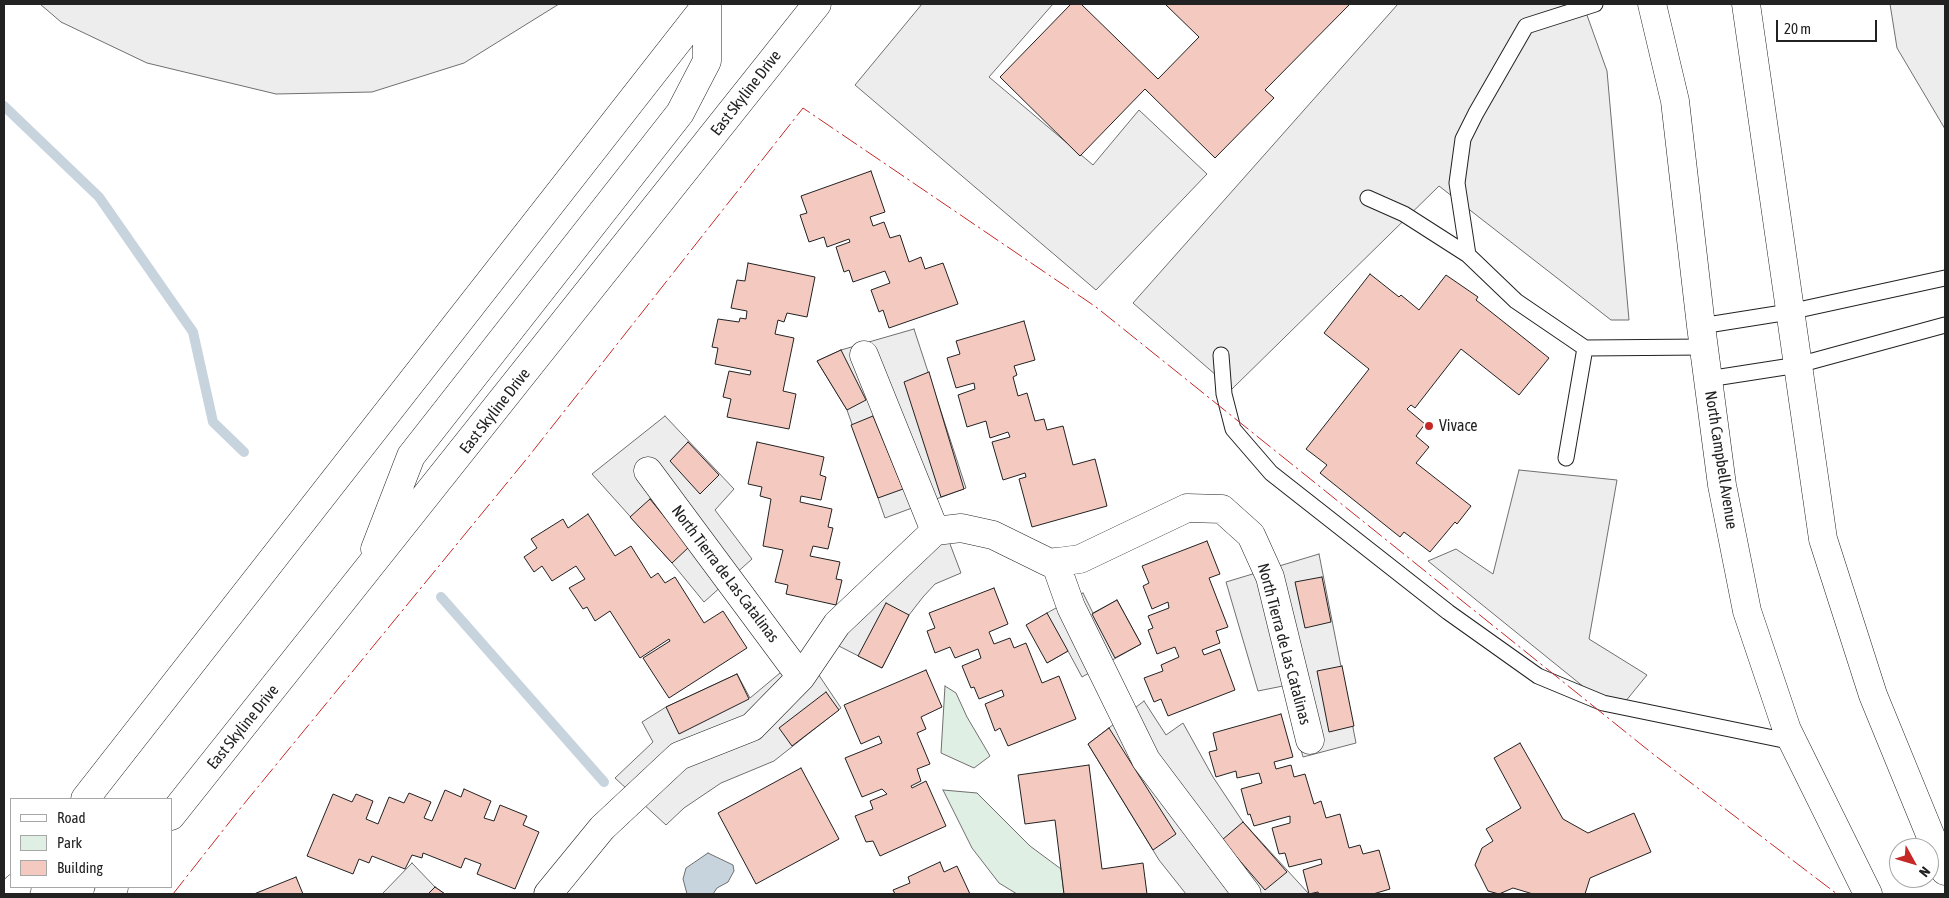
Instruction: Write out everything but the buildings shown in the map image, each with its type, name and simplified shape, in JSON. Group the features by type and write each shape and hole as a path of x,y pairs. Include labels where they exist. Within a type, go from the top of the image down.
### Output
{"street":[{"path":"364,576 411,456 680,112 707,60 707,4"},
{"path":"86,798 707,4"},
{"name":"East Skyline Drive","path":"172,815 364,576 817,4"},
{"name":"North Campbell Avenue","path":"1652,4 1675,101 1702,337 1722,485 1746,611 1793,742 1868,894"},
{"path":"1746,4 1823,539 1873,695 1945,871"},
{"path":"548,894 602,828 679,756 752,726 801,677 837,624 935,531 864,355"},
{"name":"North Tierra de Las Catalinas","path":"648,471 801,677"},
{"name":"North Tierra de Las Catalinas","path":"935,531 961,528 992,535 1050,562 1055,562 1080,559 1187,508 1222,509 1252,534 1270,577 1310,740"},
{"path":"1055,562 1071,606 1146,760 1246,894"}],"lane":[{"path":"1468,255 1456,183 1463,139 1476,113 1526,26 1595,4"},
{"path":"1368,198 1404,214 1468,255 1516,301 1585,348 1702,337 1789,312 1945,278"},
{"path":"1708,379 1798,365 1945,325"},
{"path":"1566,458 1585,348"},
{"path":"1222,355 1224,394 1233,429 1271,473 1448,612 1538,676 1603,703 1793,742"}],"green space":[{"path":"945,686 956,693 967,717 990,756 974,768 941,753"},
{"path":"943,790 977,793 1030,846 1061,869 1064,894 1017,894 999,883 972,848"}],"shaded area":[{"path":"40,4 559,4 464,63 372,92 276,94 147,63 61,22"},
{"path":"922,4 1053,4 989,77 1093,165 1139,110 1207,174 1096,290 855,85"},
{"path":"1398,4 1583,4 1607,71 1629,320 1611,320 1439,186 1232,389 1133,303"},
{"path":"1890,4 1945,4 1945,129 1897,48"},
{"path":"914,329 966,488 885,518 847,410 817,361 841,350"},
{"path":"665,416 734,489 715,510 752,559 704,602 672,563 592,474"},
{"path":"1519,470 1617,480 1589,639 1647,675 1616,713 1428,561 1456,549 1493,574"},
{"path":"939,515 961,573 935,584 923,597 909,615 882,668 833,643"},
{"path":"1319,554 1356,743 1303,757 1283,686 1258,691 1226,582"},
{"path":"1083,593 1093,613 1117,600 1141,644 1082,677 1068,651 1047,663 1047,613"},
{"path":"804,653 841,708 774,761 721,783 684,808 666,825 615,778 653,742 642,722 666,707 737,674 750,698"},
{"path":"1144,701 1166,735 1183,723 1213,777 1243,822 1309,894 1186,894 1159,860 1088,744"},
{"path":"708,853 733,865 734,871 728,882 717,888 713,894 687,894 683,879 686,868"},
{"path":"412,863 435,887 445,894 382,894"}],"waterway":[{"path":"4,106 99,197 193,332 213,422 244,452"},
{"path":"441,597 604,782"}],"power":[{"path":"173,894 239,810 529,456 803,108 1096,307 1653,754 1837,894"}],"place":[{"name":"Vivace","path":"1429,426"}]}
